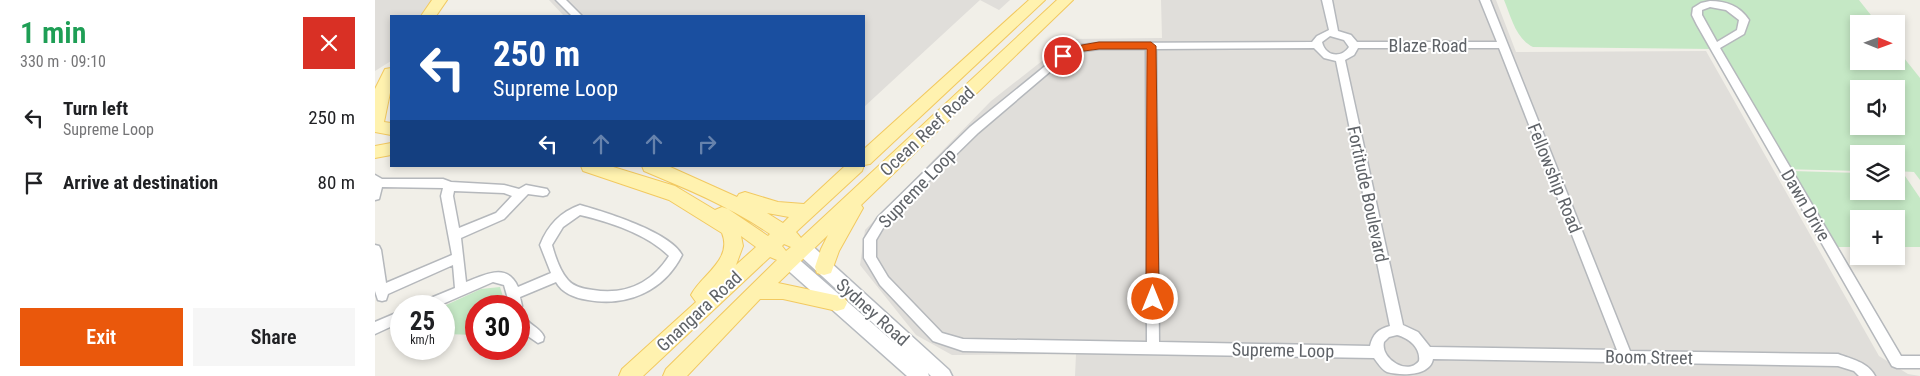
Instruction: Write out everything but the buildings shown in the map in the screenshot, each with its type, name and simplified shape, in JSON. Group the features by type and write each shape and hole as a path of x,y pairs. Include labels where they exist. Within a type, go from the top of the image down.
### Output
{"main road":[{"path":"429,15 440,0"},
{"name":"Ocean Reef Road","path":"865,158 1038,0"},
{"name":"Ocean Reef Road","path":"789,261 1066,0"},
{"path":"375,83 390,66"},
{"path":"379,127 381,93 390,75"},
{"path":"375,152 390,149"},
{"path":"592,167 669,192 721,214 789,261"},
{"path":"652,167 741,205 803,248"},
{"name":"Ocean Reef Road","path":"769,246 855,167"},
{"path":"824,268 830,249 866,188"},
{"path":"635,370 668,328 709,287 734,252 734,237 729,228 669,192"},
{"path":"718,194 778,209 807,211"},
{"name":"Gnangara Road","path":"635,370 769,246"},
{"name":"Gnangara Road","path":"673,376 756,291 789,261"},
{"path":"756,291 783,291 837,303"}],"street":[{"path":"561,0 576,15"},
{"path":"1327,0 1334,33"},
{"name":"Fellowship Road","path":"1485,0 1626,356"},
{"path":"1708,2 1730,6 1737,10 1744,20 1741,32 1715,47 1697,15 1698,8 1708,2"},
{"path":"1334,33 1346,36 1354,45 1350,55 1339,58 1327,56 1319,50 1317,45 1319,38 1334,33"},
{"name":"Supreme Loop","path":"1317,45 1099,46 1082,48 1063,56 974,130 883,220 870,239 870,258 884,281 938,337 963,345 1377,352"},
{"name":"Blaze Road","path":"1354,45 1502,45"},
{"path":"1151,46 1153,348"},
{"name":"Dawn Drive","path":"1715,47 1897,362 1920,362"},
{"name":"Fortitude Boulevard","path":"1339,58 1397,329"},
{"path":"375,196 376,181 443,183 449,186 504,189 521,194"},
{"path":"449,186 447,196 455,235 461,291"},
{"path":"455,235 500,216 526,188 543,192"},
{"path":"581,210 652,237 671,248 676,255 673,265 645,286 625,296 594,296 576,291 564,285 558,275 546,246 549,237 566,217 581,210"},
{"name":"Sydney Road","path":"803,248 943,376"},
{"path":"375,250 381,294 457,258"},
{"name":"Sydney Road","path":"789,261 920,376"},
{"path":"524,295 558,275"},
{"path":"451,295 492,277 501,277 507,280 512,295"},
{"path":"375,328 390,321"},
{"path":"1397,329 1413,334 1420,340 1425,353 1425,362 1421,369 1406,375 1391,370 1379,358 1377,352 1379,338 1389,330 1397,329"},
{"path":"530,331 538,337"},
{"name":"Boom Street","path":"1425,353 1838,360 1858,367 1868,376"}],"shaded area":[{"path":"375,0 448,0 438,15 390,15 390,62 375,71"},
{"path":"549,0 980,0 865,106 865,15 563,15"},
{"path":"980,0 1010,0 999,10"},
{"path":"1161,0 1496,0 1516,52 1706,51 1879,356 1908,374 1920,376 1075,376 1076,354 952,355 916,335 860,265 865,230 991,101 1070,39 1162,38"}],"green space":[{"path":"1504,0 1859,0 1871,15 1850,15 1850,70 1905,70 1905,59 1920,78 1920,180 1914,172 1905,172 1905,145 1850,145 1850,171 1780,169 1712,49 1533,47 1522,39"},
{"path":"1792,171 1850,173 1850,200 1905,200 1905,176 1920,198 1920,247 1905,247 1905,210 1850,210 1850,247 1837,247"},
{"path":"500,287 503,295 468,295 481,289"},
{"path":"465,296 465,335 455,334 455,301"}],"route":[{"path":"1063,56 1082,48 1099,46 1151,46 1153,299"}]}
